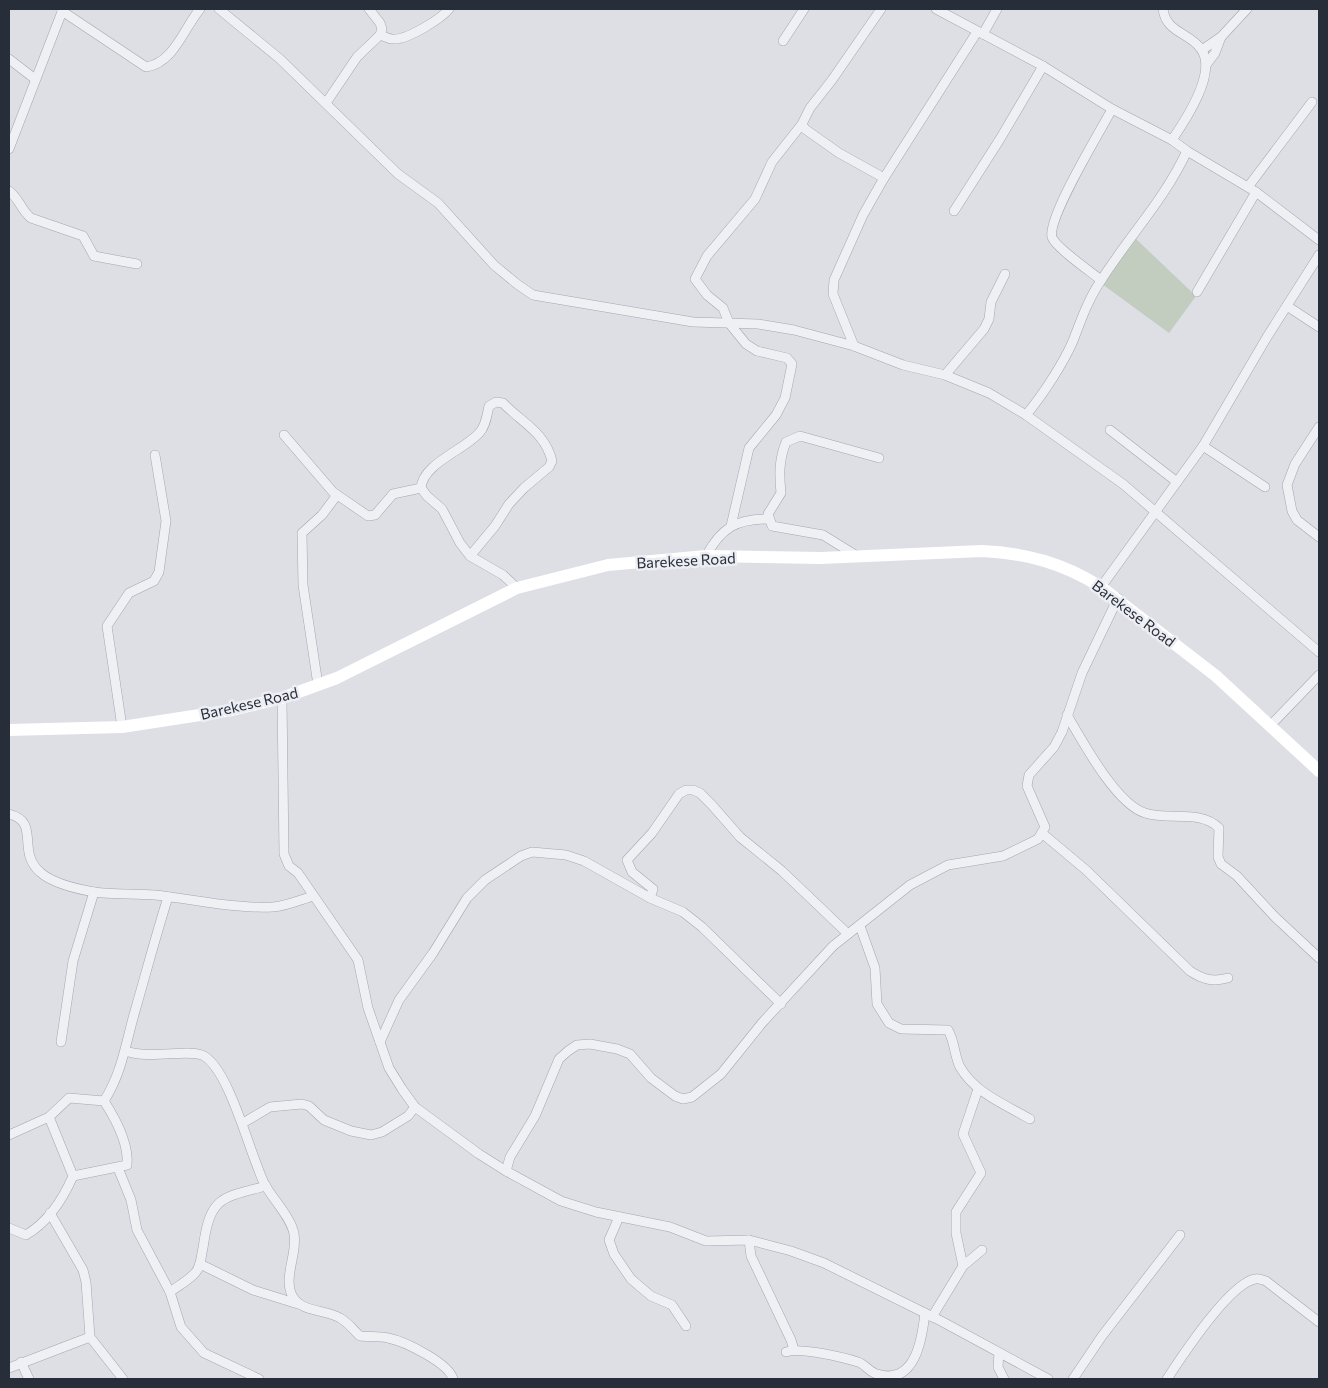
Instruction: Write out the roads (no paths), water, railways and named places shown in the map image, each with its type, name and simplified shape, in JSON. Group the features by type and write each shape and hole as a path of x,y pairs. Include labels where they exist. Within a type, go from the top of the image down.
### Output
{"main road":[{"name":"Barekese Road","path":"9,730 122,727 232,710 282,698 345,674 517,588 608,565 706,556 857,556 982,551 1008,552 1063,566 1118,598 1216,676 1319,771"}],"street":[{"path":"9,149 62,10 146,67 153,66 163,60 175,47 200,9"},
{"path":"219,9 280,59 398,174 438,203 494,265 533,295 693,322 770,325 854,346 903,364 945,375 989,393 1026,415 1123,484 1319,652"},
{"path":"326,103 357,57 380,35 382,30 380,23 369,9"},
{"path":"380,35 394,40 412,33 444,15 449,9"},
{"path":"783,41 804,9"},
{"path":"731,526 749,448 776,415 785,398 792,364 787,358 758,351 746,344 729,323 723,308 707,295 695,279 716,244 755,199 772,162 802,124 810,108 832,80 881,9"},
{"path":"936,9 1043,66 1112,109 1172,140 1187,152 1252,189 1319,240"},
{"path":"854,346 832,287 863,215 884,178 980,33 998,9"},
{"path":"1163,9 1169,25 1202,50 1206,65 1205,77 1188,116 1172,140"},
{"path":"1202,50 1221,37 1246,9"},
{"path":"1206,65 1215,53 1221,37"},
{"path":"9,59 35,79"},
{"path":"954,211 1000,139 1043,66"},
{"path":"1197,292 1252,189 1312,102"},
{"path":"1101,280 1055,242 1052,232 1070,186 1112,109"},
{"path":"802,124 805,129 839,153 884,178"},
{"path":"1026,415 1039,400 1072,343 1084,310 1101,280 1151,214 1187,152"},
{"path":"9,191 14,195 24,213 31,218 82,236 94,256 137,264"},
{"path":"1101,587 1156,514 1203,446 1319,255"},
{"path":"945,375 984,329 989,318 991,302 1004,274"},
{"path":"1287,306 1319,327"},
{"path":"470,556 495,526 509,504 524,488 549,467 552,461 551,454 537,432 512,413 503,402 496,402 489,406 481,432 430,471 421,480 420,488 426,496 442,509 460,543 470,556 503,575 517,588"},
{"path":"1110,430 1177,482"},
{"path":"1318,433 1295,464 1287,485 1292,511 1297,520 1319,537"},
{"path":"284,435 337,495 372,517 393,494 420,488"},
{"path":"857,556 823,536 772,526 768,519 768,514 781,494 778,471 780,456 786,442 800,436 879,458"},
{"path":"1203,446 1265,487"},
{"path":"122,727 107,626 129,593 154,581 159,572 166,521 155,455"},
{"path":"318,685 303,584 302,533 322,515 337,495"},
{"path":"706,556 714,542 731,526 738,522 768,519"},
{"path":"506,1171 510,1157 534,1116 559,1059 577,1045 590,1044 617,1049 630,1054 650,1078 675,1096 683,1099 692,1097 721,1074 734,1055 833,946 910,884 948,865 1003,856 1038,839 1043,834 1045,827 1027,786 1029,775 1054,747 1082,673 1118,598"},
{"path":"1270,726 1319,675"},
{"path":"282,698 284,854 288,866 298,873 358,960 364,980 368,1008 389,1068 415,1107 506,1171 561,1201 619,1217 670,1227 706,1241 749,1240 791,1251 824,1263 929,1315 1048,1379"},
{"path":"1067,715 1118,793 1133,808 1156,817 1196,817 1211,820 1219,828 1218,857 1221,864 1237,876 1274,917 1319,958"},
{"path":"650,898 653,888 632,872 627,860 652,833 679,794 686,790 693,790 700,793 711,804 740,838 782,871 848,934"},
{"path":"9,814 19,817 27,828 26,846 38,871 47,878 94,892 168,896 273,907 313,896"},
{"path":"1043,834 1086,870 1190,971 1208,980 1218,981 1228,978"},
{"path":"380,1042 399,1000 433,953 467,898 485,880 521,856 532,852 575,858 650,898 668,904 696,922 781,1004"},
{"path":"61,1042 72,961 94,892"},
{"path":"104,1101 113,1087 126,1051 134,1014 168,896"},
{"path":"860,926 873,959 877,1004 889,1023 902,1029 948,1030 954,1040 959,1065 978,1089 1030,1119"},
{"path":"126,1051 145,1056 198,1052 207,1057 220,1072 243,1123 266,1186 294,1231 296,1242 290,1285 291,1295 298,1304"},
{"path":"963,1266 956,1233 956,1212 981,1173 963,1134 978,1089"},
{"path":"9,1135 49,1116 69,1098 104,1101"},
{"path":"73,1176 126,1165 126,1149 113,1117 104,1101"},
{"path":"243,1123 270,1108 302,1104 309,1106 324,1120 356,1133 371,1135 382,1132 408,1116 415,1107"},
{"path":"9,1228 26,1235 50,1214 61,1200 73,1176 49,1116"},
{"path":"118,1168 131,1200 137,1230 170,1292 181,1328 204,1353 259,1379"},
{"path":"170,1292 195,1273 200,1264 207,1220 216,1206 228,1196 266,1186"},
{"path":"50,1214 83,1270 86,1282 90,1337 123,1379"},
{"path":"619,1217 609,1240 625,1272 651,1296 672,1305 686,1326"},
{"path":"1073,1379 1102,1336 1180,1235"},
{"path":"749,1240 750,1256 791,1340 790,1351 858,1362 877,1374 888,1376 898,1374 911,1365 917,1356 929,1315 963,1266 982,1250"},
{"path":"200,1264 253,1290 339,1317 350,1324 360,1336 386,1337 397,1341 441,1363 453,1379"},
{"path":"1167,1379 1220,1306 1245,1282 1257,1278 1266,1281 1319,1322"},
{"path":"9,1368 90,1337"},
{"path":"999,1353 998,1367 1004,1379"},
{"path":"21,1362 29,1379"}]}
